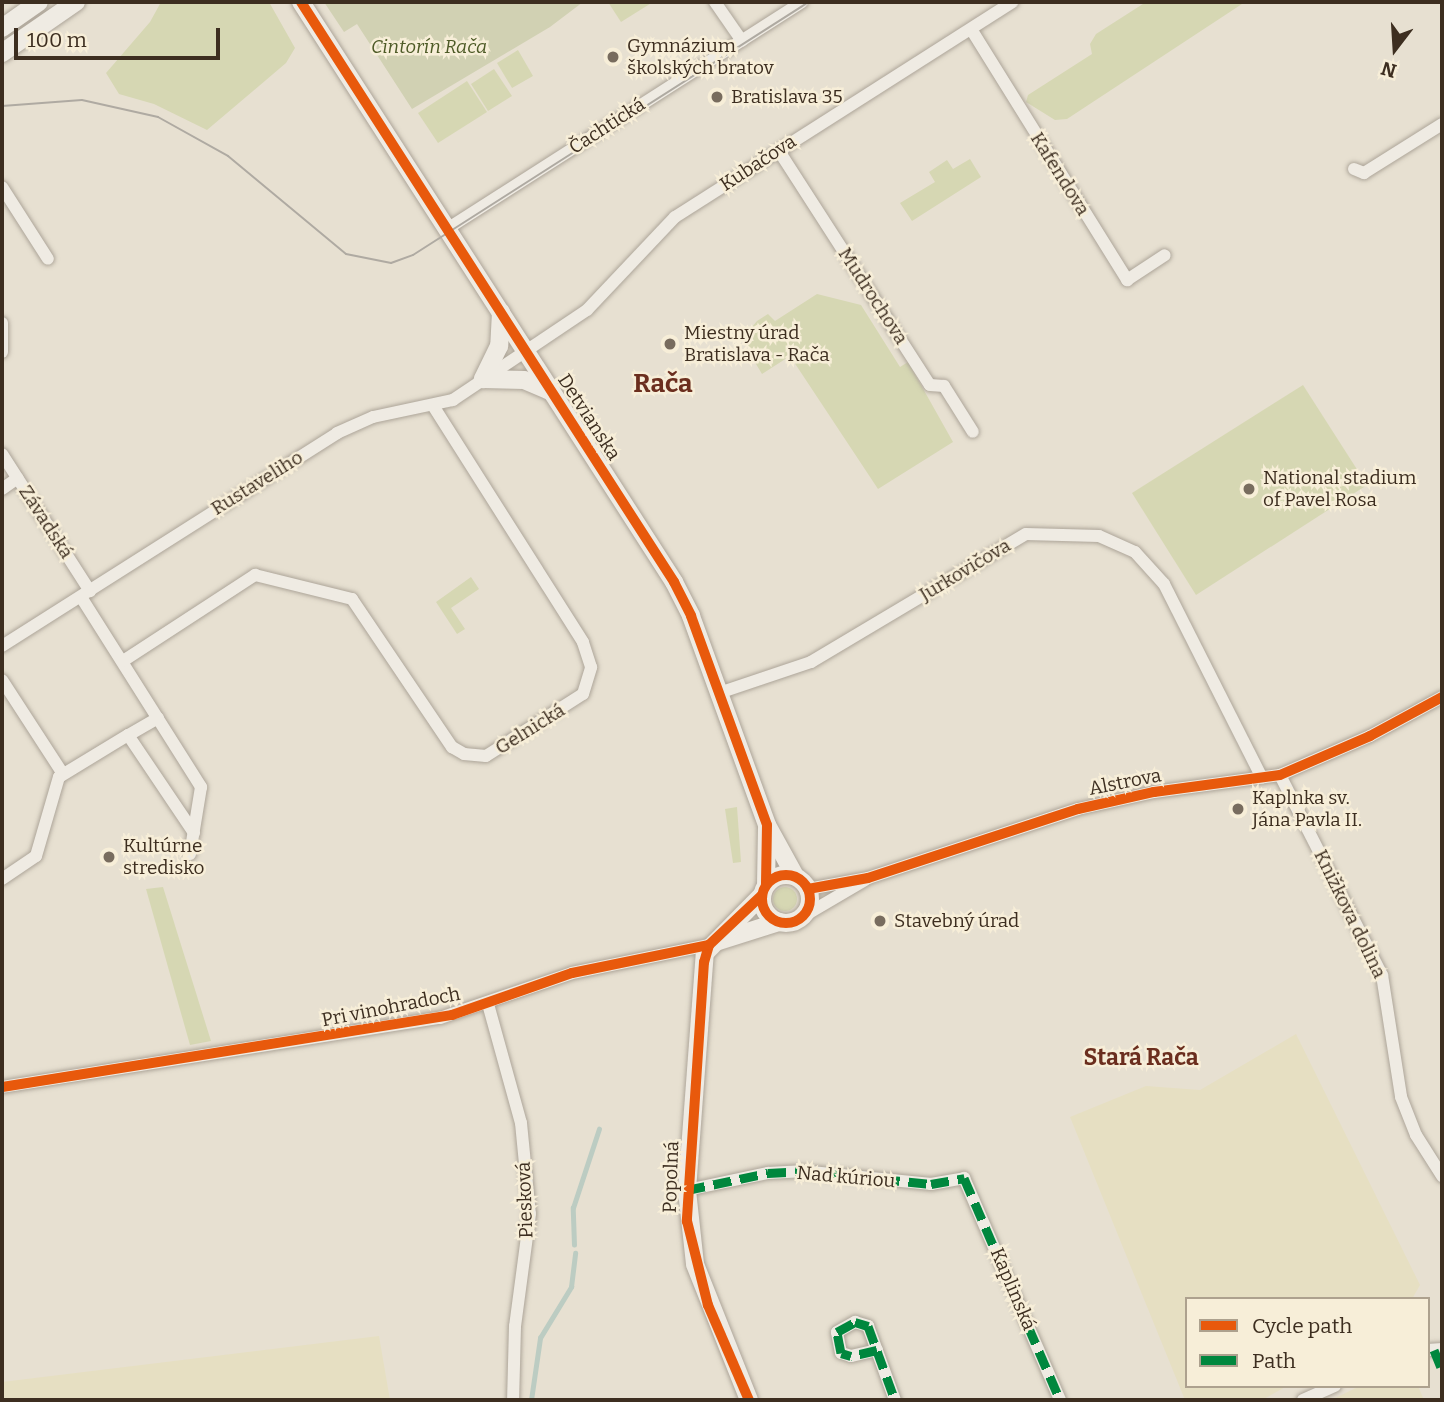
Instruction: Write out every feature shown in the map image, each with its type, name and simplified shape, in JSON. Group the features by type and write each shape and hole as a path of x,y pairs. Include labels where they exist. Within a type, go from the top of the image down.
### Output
{"street":[{"path":"19,41 2,31 39,2"},
{"path":"2,53 76,2"},
{"name":"Detvianska","path":"301,2 674,582 719,693 767,825 801,882"},
{"path":"715,2 742,41"},
{"name":"Čachtická","path":"447,229 802,2"},
{"name":"Kubačova","path":"526,351 594,304 675,216 1012,2"},
{"name":"Kafendova","path":"971,29 1127,280 1166,255"},
{"path":"1354,169 1364,173 1442,124"},
{"name":"Mudrochova","path":"779,150 930,384 944,386 973,432"},
{"path":"2,187 48,259"},
{"path":"500,312 499,346 483,379 516,379 552,392"},
{"path":"2,323 2,352"},
{"name":"Rustaveliho","path":"2,646 337,433 373,417 453,400 526,351"},
{"name":"Gelnická","path":"123,661 255,575 352,599 360,606 452,747 464,754 486,756 581,696 590,681 590,659 583,642 433,406"},
{"name":"Závadská","path":"2,454 123,661 201,786 190,854"},
{"path":"2,489 18,478"},
{"name":"Jurkovičova","path":"719,693 811,662 1026,534 1099,536 1135,552 1164,584 1262,778"},
{"path":"2,680 63,774"},
{"name":"Alstrova","path":"802,917 868,878 1078,809 1154,792 1280,775 1370,736 1442,697"},
{"path":"2,879 36,856 53,789 63,774 158,718"},
{"path":"128,735 194,833"},
{"name":"Knižkova dolina","path":"1280,775 1382,975 1401,1097 1416,1135 1442,1176"},
{"name":"Detvianska","path":"764,890 767,825"},
{"path":"712,943 764,890 780,875 801,882 810,901 802,917 779,922 765,911 764,890"},
{"name":"Alstrova","path":"801,882 868,878"},
{"name":"Pri vinohradoch","path":"2,1087 288,1045 440,1018 488,1004 572,973 712,943 779,922"},
{"name":"Popolná","path":"712,943 704,962 687,1190 695,1264 749,1400"},
{"name":"Piesková","path":"488,1004 521,1123 530,1214 516,1326 513,1400"},
{"name":"Nad kúriou","path":"687,1190 768,1173 801,1171 931,1184 964,1178"},
{"name":"Kaplinská","path":"964,1178 1060,1400"},
{"path":"877,1350 895,1400"},
{"path":"1303,1400 1330,1388"}],"shaded area":[{"path":"1296,1034 1420,1285 1413,1297 1185,1297 1185,1388 1283,1388 1262,1400 1185,1400 1070,1117 1146,1086 1200,1090"},
{"path":"379,1336 390,1400 2,1400 2,1382"},
{"path":"1356,1388 1419,1388 1424,1400 1331,1400"}],"green space":[{"path":"161,2 269,2 295,48 286,63 207,130 154,104 119,94 106,73 150,22"},
{"name":"Cintorín Rača","path":"324,2 583,2 550,27 412,109 357,24 344,32"},
{"path":"608,2 653,2 621,22"},
{"path":"1146,2 1245,2 1067,119 1055,120 1026,102 1028,95 1092,54 1090,44 1096,34"},
{"path":"518,50 533,76 512,88 497,63"},
{"path":"494,69 512,96 488,111 471,84"},
{"path":"467,81 487,112 438,143 418,113"},
{"path":"970,159 981,177 912,221 900,203 935,182 929,172 947,160 953,169"},
{"path":"817,294 861,305 900,367 908,362 953,442 878,489 790,356 762,374 750,354 746,334 757,321 768,314 775,321"},
{"name":"National stadium of Pavel Rosa","path":"1303,385 1367,485 1196,595 1132,493"},
{"path":"471,577 479,589 451,608 465,629 457,634 436,602"},
{"path":"737,807 741,862 733,863 725,809"},
{"path":"163,887 211,1041 190,1045 146,889"},
{"path":"785,887 794,890 797,899 794,908 785,911 776,908 773,899 776,890"}],"waterway":[{"path":"574,1245 573,1208 599,1129"},
{"path":"531,1400 540,1338 571,1287 575,1253"}],"tram line":[{"path":"2,106 82,100 158,117 228,156 346,254 391,263 413,255 809,2"}],"marked path":[{"path":"687,1190 768,1173 801,1171 931,1184 964,1178 1060,1400"},
{"path":"877,1350 851,1356 841,1353 837,1332 855,1322 868,1326 895,1400"},
{"path":"1434,1350 1442,1370"}],"cycle path":[{"path":"301,2 674,582 691,616 767,825 766,885"},
{"path":"808,889 868,878 1078,809 1154,792 1280,775 1370,736 1442,697"},
{"path":"786,875 803,882 810,899 803,916 786,923 769,916 762,899 769,882 786,875"},
{"path":"2,1087 452,1015 572,973 709,945 762,895"},
{"path":"709,945 704,962 687,1221 708,1305 749,1400"}],"place":[{"name":"Gymnázium školských bratov","path":"613,57"},
{"name":"Bratislava 35","path":"717,97"},
{"name":"Miestny úrad Bratislava - Rača","path":"670,344"},
{"name":"National stadium of Pavel Rosa","path":"1249,489"},
{"name":"Kaplnka sv. Jána Pavla II.","path":"1238,809"},
{"name":"Kultúrne stredisko","path":"109,857"},
{"name":"Stavebný úrad","path":"880,921"}],"district":[{"name":"Rača","path":"663,384"},
{"name":"Stará Rača","path":"1141,1057"}]}
